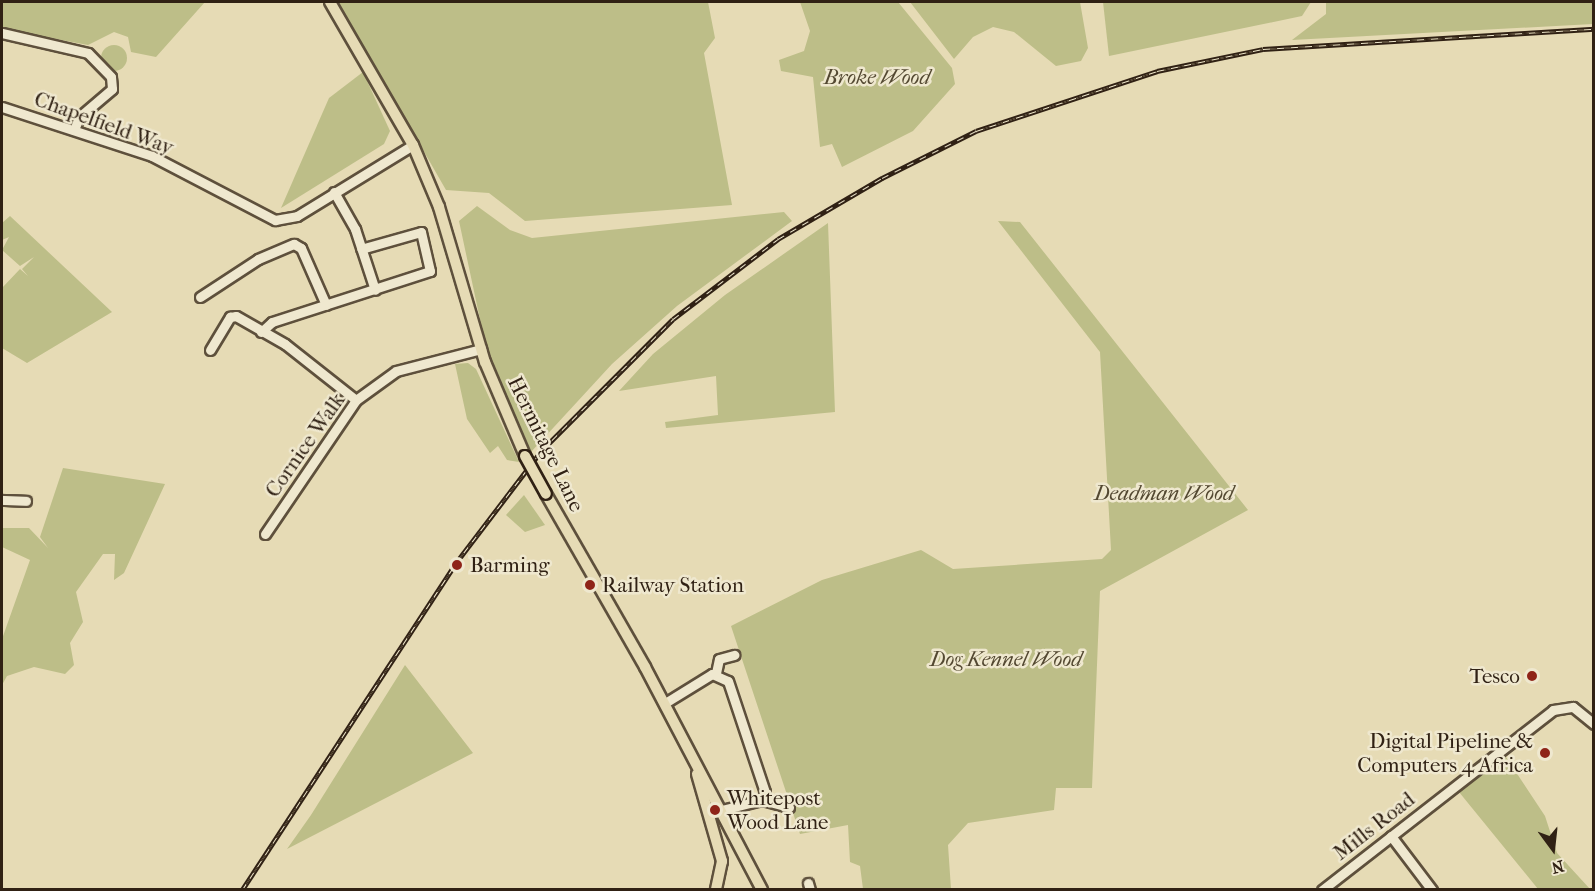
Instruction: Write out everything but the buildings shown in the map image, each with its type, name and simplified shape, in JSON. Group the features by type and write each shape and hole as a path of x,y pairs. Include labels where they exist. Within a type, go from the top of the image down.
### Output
{"main road":[{"name":"Hermitage Lane","path":"330,2 413,145 439,207 481,349 525,456 665,703 762,890"},
{"path":"690,750 722,861 716,890"}],"street":[{"path":"2,33 88,53 111,77 112,89 79,117 74,130"},
{"name":"Chapelfield Way","path":"2,107 160,159 268,220 297,216 413,145"},
{"path":"334,192 361,249 375,290"},
{"path":"261,332 272,322 430,271 422,232 361,249"},
{"path":"200,297 258,259 294,244 301,248 326,305"},
{"path":"210,350 233,315 261,332 356,400"},
{"name":"Cornice Walk","path":"266,534 356,400 396,371 481,349"},
{"path":"2,500 26,501"},
{"path":"665,703 716,673 719,659 734,655"},
{"path":"716,673 728,681 765,789 762,800"},
{"name":"Mills Road","path":"1322,890 1553,710 1573,707 1593,724"},
{"path":"722,810 762,800"},
{"path":"762,800 774,812 789,807"},
{"path":"1390,836 1432,890"}],"green space":[{"path":"2,2 205,2 156,57 131,52 128,37 114,32 88,45 2,29"},
{"path":"338,2 708,2 715,38 704,53 732,205 525,221 489,193 446,190"},
{"name":"Broke Wood","path":"800,2 898,2 952,68 955,84 913,131 842,167 832,144 820,147 813,77 781,71 779,60 804,51 810,31"},
{"path":"910,2 1080,2 1088,48 1081,61 1056,66 1014,32 993,27 973,37 954,59"},
{"path":"1103,2 1311,2 1302,16 1109,56"},
{"path":"1326,2 1593,2 1593,24 1292,40 1326,14"},
{"path":"114,45 124,48 127,58 124,68 114,71 104,68 101,58 104,48"},
{"path":"363,72 390,131 384,144 281,208 329,98"},
{"path":"477,206 510,230 532,238 784,212 792,221 677,306 612,364 531,452 487,352 459,221"},
{"path":"10,216 112,312 27,363 2,348 2,288 20,269 28,276 22,269 34,257 20,266 2,250 9,237 2,240 2,223"},
{"name":"Dog Kennel Wood","path":"998,221 1020,222 1248,510 1100,591 1092,788 1056,788 1054,810 968,823 948,845 951,889 863,889 860,866 850,862 848,825 800,834 731,626 822,580 921,550 953,569 1102,559 1111,550 1100,352"},
{"path":"828,223 835,412 666,428 665,422 718,415 716,376 619,391 653,354 725,295"},
{"path":"468,363 476,369 519,462 507,460 498,446 490,453 467,419 455,364"},
{"path":"63,468 165,484 124,573 114,580 115,554 103,554 76,592 83,622 70,643 74,665 65,674 34,667 7,676 2,685 2,639 30,560 2,547 3,528 29,528 48,548 40,537"},
{"path":"524,495 545,525 525,532 506,515"},
{"path":"405,665 473,753 287,849 311,815"},
{"path":"1506,757 1545,816 1557,853 1590,889 1538,889 1459,792"}],"railway":[{"path":"242,890 455,564 542,450 673,319 778,239 882,178 976,131 1157,71 1263,49 1594,29"}],"place":[{"name":"Barming","path":"457,565"},
{"name":"Railway Station","path":"590,585"},
{"name":"Tesco","path":"1532,676"},
{"name":"Digital Pipeline & Computers 4 Africa","path":"1545,753"},
{"name":"Whitepost Wood Lane","path":"715,810"}],"park label":[{"name":"Deadman Wood","path":"1164,493"}]}
